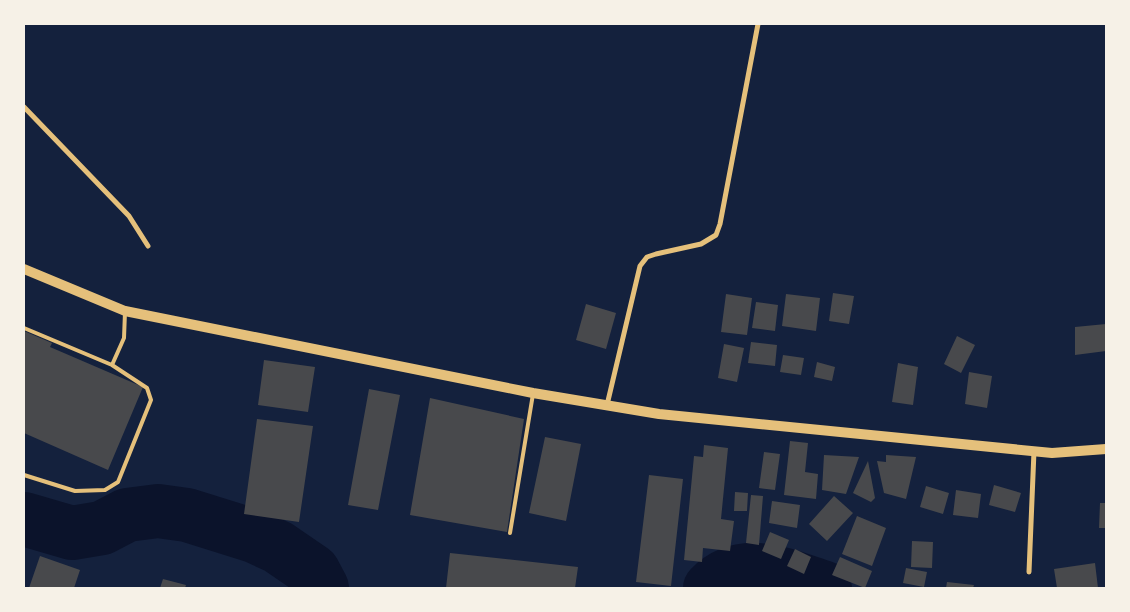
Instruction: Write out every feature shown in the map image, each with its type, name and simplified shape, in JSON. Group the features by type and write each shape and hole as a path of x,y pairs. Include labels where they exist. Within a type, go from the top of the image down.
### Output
{"main road":[{"path":"24,269 125,311 534,394 607,404 659,414 1052,453 1106,449"}],"street":[{"path":"607,404 640,266 647,257 701,244 716,235 720,224 758,24"},
{"path":"24,107 129,216 148,246"},
{"path":"1029,572 1034,451"}],"lane":[{"path":"112,365 124,338 125,311"},
{"path":"24,328 112,365 147,388 151,400 118,482 105,490 75,491 24,475"},
{"path":"510,533 534,394"}],"building":[{"path":"833,293 854,296 849,324 829,321"},
{"path":"726,294 752,298 747,335 721,332"},
{"path":"786,294 820,298 816,331 782,326"},
{"path":"756,302 778,305 775,331 752,328"},
{"path":"586,304 616,313 606,349 576,340"},
{"path":"1106,324 1106,351 1075,355 1075,327"},
{"path":"24,331 52,343 50,347 143,387 108,470 24,433"},
{"path":"957,336 975,345 961,373 944,364"},
{"path":"751,342 777,345 775,366 748,363"},
{"path":"724,344 744,348 737,382 718,378"},
{"path":"783,355 804,358 801,375 780,372"},
{"path":"264,360 315,367 308,412 258,405"},
{"path":"817,362 835,367 832,381 814,377"},
{"path":"898,363 918,367 913,405 892,402"},
{"path":"969,372 992,376 987,408 965,404"},
{"path":"369,389 400,395 378,510 348,505"},
{"path":"430,398 524,419 507,532 410,515"},
{"path":"257,419 313,426 299,522 244,514"},
{"path":"545,437 581,444 566,521 529,513"},
{"path":"790,441 808,443 805,472 818,474 816,499 784,495"},
{"path":"704,445 728,448 721,519 734,521 730,551 703,548 702,562 684,560 694,456 703,457"},
{"path":"764,452 780,454 775,490 759,488"},
{"path":"824,455 859,457 846,494 822,490"},
{"path":"886,455 916,457 906,499 884,493 877,461 886,462"},
{"path":"868,461 875,498 871,502 853,493"},
{"path":"649,475 683,479 671,586 636,582"},
{"path":"994,485 1021,493 1015,512 989,505"},
{"path":"926,486 949,493 943,514 920,507"},
{"path":"956,490 981,494 978,518 953,515"},
{"path":"735,492 748,493 747,511 734,511"},
{"path":"751,495 763,496 759,545 746,543"},
{"path":"834,496 853,513 827,541 809,524"},
{"path":"772,501 800,505 797,528 769,523"},
{"path":"1100,503 1106,503 1106,528 1099,528"},
{"path":"857,516 886,528 872,566 842,554"},
{"path":"770,532 789,540 781,559 762,551"},
{"path":"912,541 933,542 932,568 911,567"},
{"path":"795,549 811,557 804,574 787,566"},
{"path":"450,553 578,567 575,588 446,588"},
{"path":"40,556 80,570 74,588 29,588"},
{"path":"840,557 872,571 865,588 832,575"},
{"path":"1095,563 1098,588 1057,588 1054,569"},
{"path":"906,568 927,572 924,587 903,583"},
{"path":"163,579 186,585 185,588 160,588"},
{"path":"947,582 974,585 973,588 946,588"}],"waterway":[{"path":"24,519 72,533 102,528 127,515 158,511 187,515 254,536 278,547 313,571 322,588"},
{"path":"710,588 723,578 737,572 751,570 781,574 825,588"}]}
